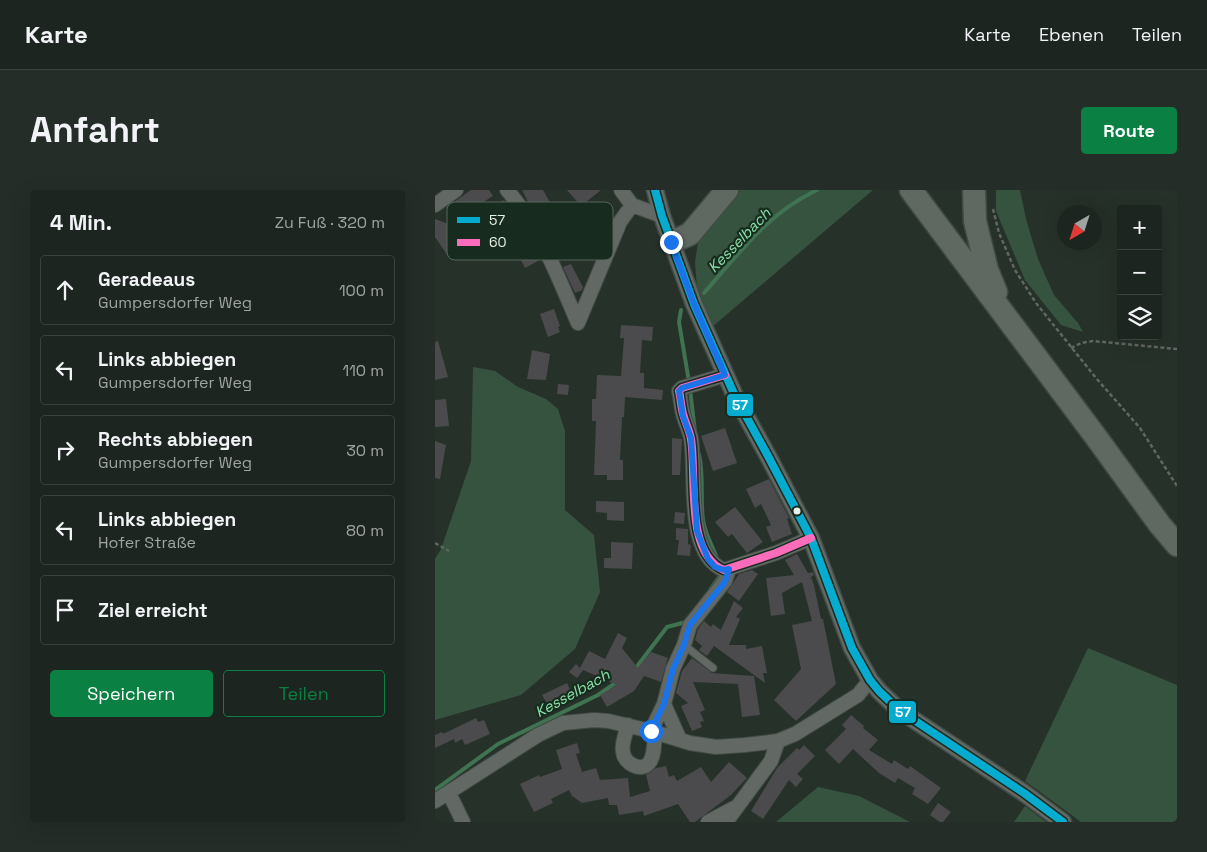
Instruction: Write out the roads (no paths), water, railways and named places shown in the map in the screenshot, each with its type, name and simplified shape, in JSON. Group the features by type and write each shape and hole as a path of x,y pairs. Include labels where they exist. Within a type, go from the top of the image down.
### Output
{"highway":[{"path":"671,242 690,234 727,190"},
{"path":"911,190 1160,525 1177,545"},
{"path":"974,190 975,221 985,262 1003,312"}],"street":[{"path":"435,205 456,190"},
{"path":"507,190 517,202"},
{"path":"621,190 632,205 662,216"},
{"path":"655,190 662,216 694,304 725,375 811,538 852,648 870,680 879,692 899,710 1024,793 1063,822"},
{"path":"613,239 620,222 632,205"},
{"path":"550,260 579,323 605,260"},
{"path":"628,725 622,750 626,760 637,767 644,767 649,763 653,754 653,732 664,704 673,669 684,645 690,625 725,582 723,569 708,559 697,531 691,438 683,416 679,391 682,388 725,375"},
{"path":"723,569 785,550 811,538"},
{"path":"435,801 538,735 563,723 594,720 628,725 680,740 716,747 778,741 795,734 858,695 870,680"},
{"path":"664,704 680,740"},
{"path":"726,822 771,761 778,741"},
{"path":"449,793 463,822"},
{"path":"708,822 735,808"}],"lane":[{"path":"684,645 713,668"}],"waterway":[{"name":"Kesselbach","path":"704,293 742,249 769,222 783,210 817,190"},
{"name":"Kesselbach","path":"681,310 679,322 689,382"},
{"name":"Kesselbach","path":"690,389 695,432"},
{"name":"Kesselbach","path":"699,454 703,520 718,561"},
{"name":"Kesselbach","path":"710,590 720,576 720,573"},
{"name":"Kesselbach","path":"635,669 667,627 688,620"},
{"name":"Kesselbach","path":"435,790 498,744 598,695 617,682"}]}
